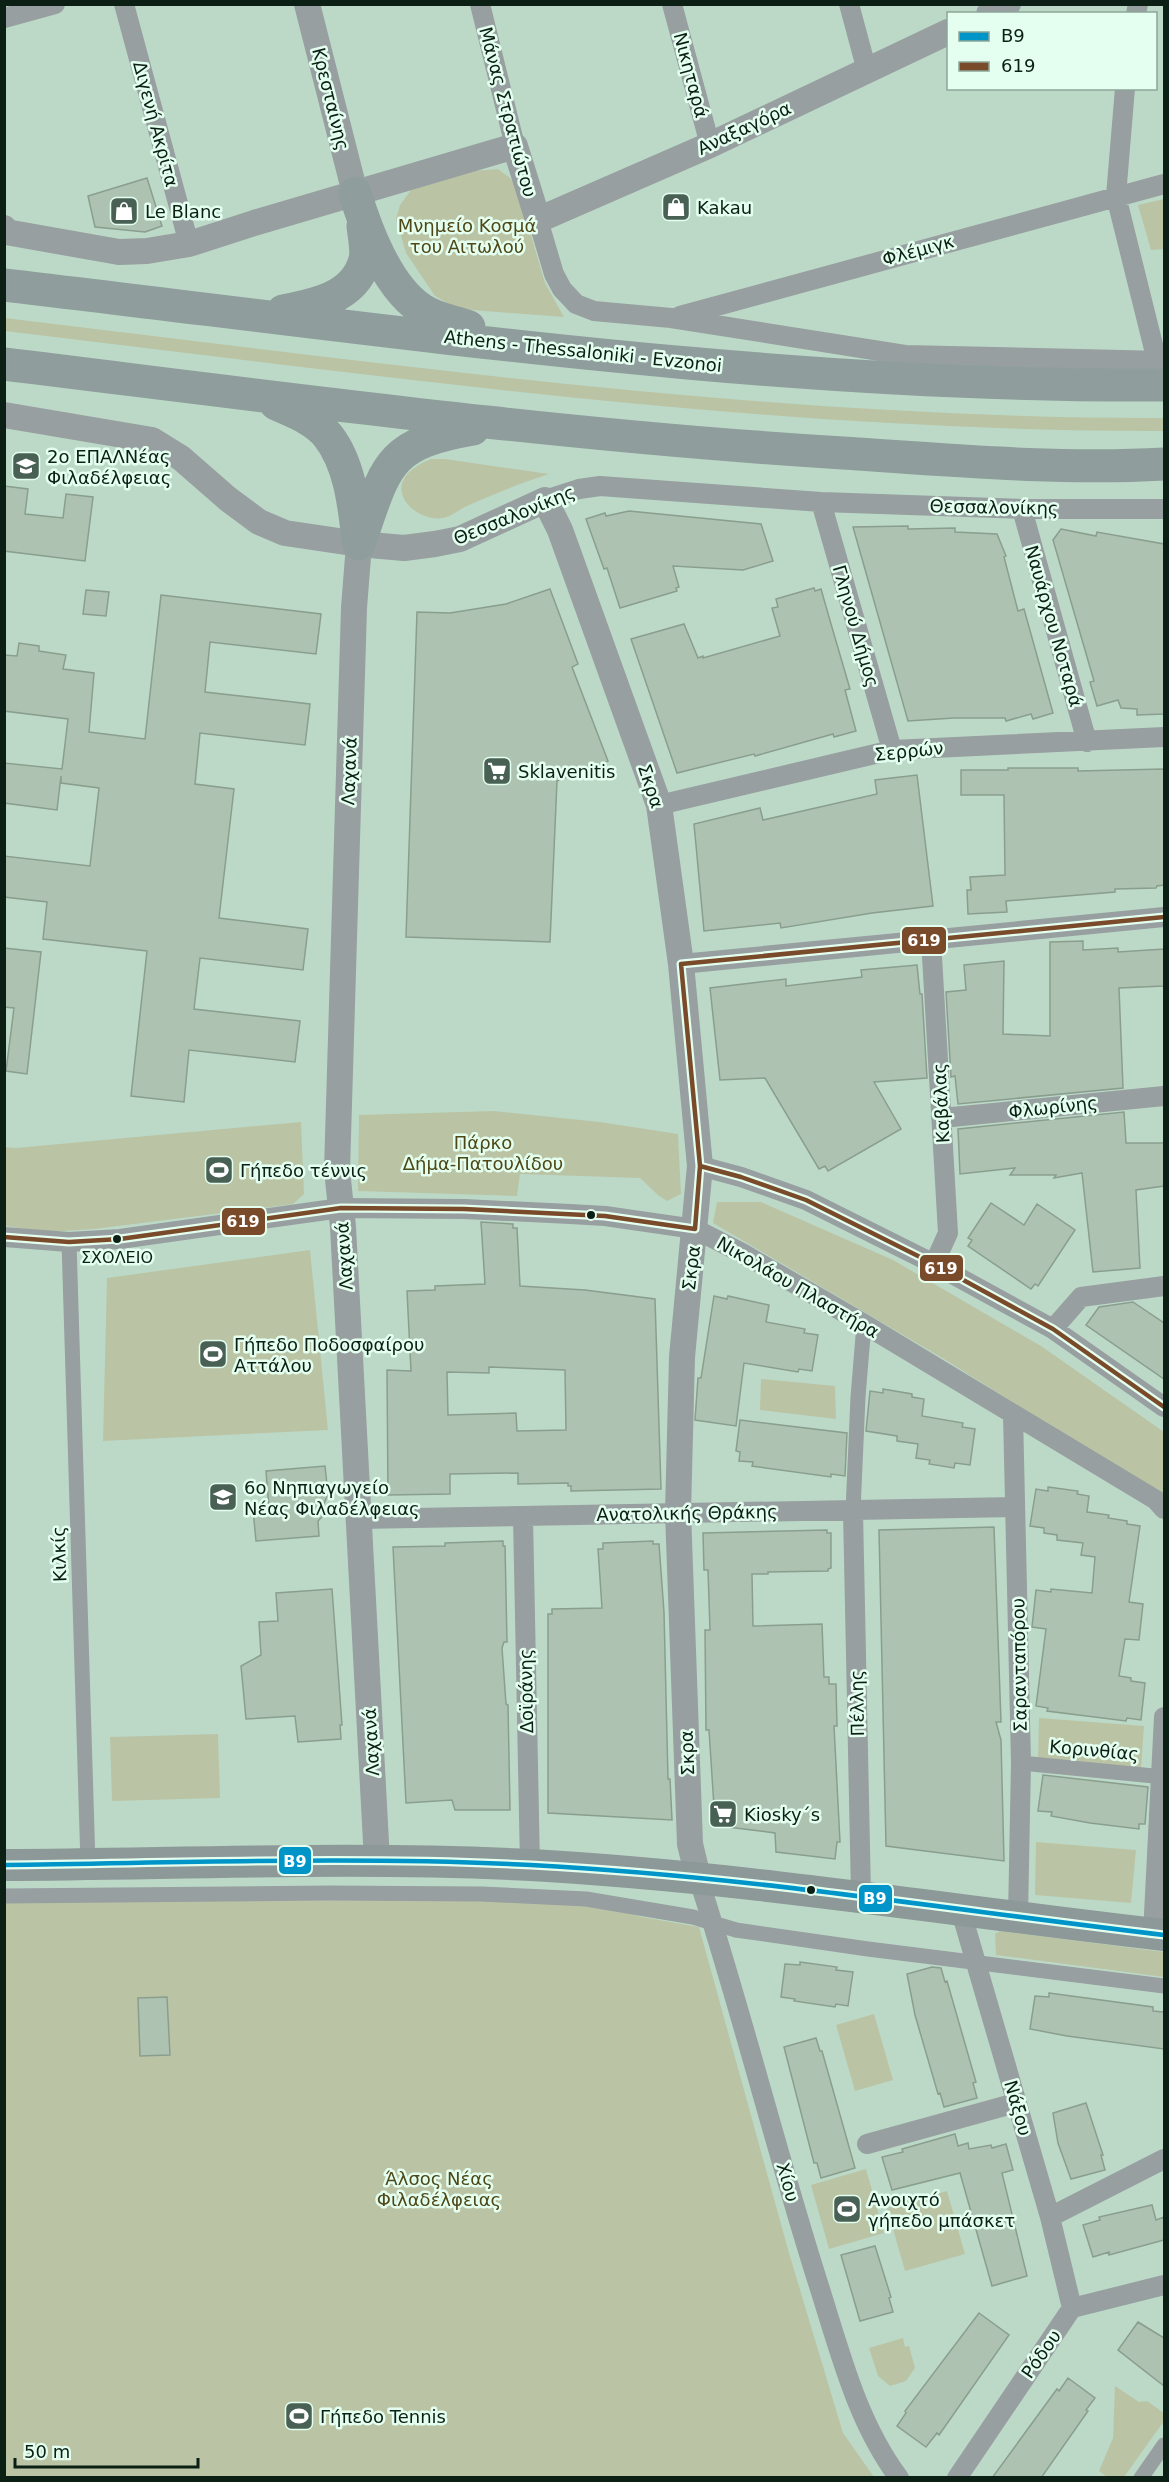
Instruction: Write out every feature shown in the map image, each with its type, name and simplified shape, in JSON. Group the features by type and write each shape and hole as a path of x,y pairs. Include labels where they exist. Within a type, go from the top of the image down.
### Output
{"highway":[{"path":"263,316 310,306 337,297 356,279 365,262 359,207"},
{"path":"359,207 378,252 393,278 421,309 441,319 462,324 518,346"},
{"name":"Athens - Thessaloniki - Evzonoi","path":"4,285 518,346 934,381 1080,386 1162,369"},
{"path":"4,364 579,432 806,451 1076,465 1164,464"},
{"path":"248,394 273,402 309,419 328,435 346,473 354,504 359,544"},
{"path":"359,544 386,474 403,452 421,441 445,434 504,424"}],"main road":[{"path":"4,1865 377,1861 530,1865 698,1877 1159,1934"}],"street":[{"path":"4,18 54,4"},
{"name":"Διγενή Ακρίτα","path":"124,4 189,244"},
{"name":"Κρεσταίνης","path":"307,4 359,207"},
{"name":"Μάνας Στρατιώτου","path":"480,4 515,146 538,220"},
{"name":"Νικηταρά","path":"672,4 710,145"},
{"path":"849,4 867,71"},
{"path":"993,12 1008,4"},
{"name":"Αναξαγόρα","path":"538,220 710,145 947,32"},
{"path":"538,220 554,274 562,289 576,304 594,311 671,318 905,356 1162,369 1116,196 1125,90"},
{"path":"5,231 119,252 147,251 359,207 515,146"},
{"name":"Φλέμιγκ","path":"671,318 1164,184"},
{"name":"Θεσσαλονίκης","path":"4,415 152,440 181,458 228,499 259,522 285,533 404,548 460,540 545,500 579,489 600,486 821,502 1022,509 1164,509"},
{"name":"Σκρα","path":"545,500 560,530 659,805 681,964 700,1166 682,1357 678,1512 690,1844 698,1877"},
{"name":"Γληνού Δήμος","path":"821,502 892,750"},
{"name":"Ναυάρχου Νοταρά","path":"1022,509 1087,742"},
{"name":"Λαχανά","path":"359,544 354,608 337,1170 360,1519 377,1861"},
{"name":"Σερρών","path":"659,805 892,750 1164,737"},
{"path":"681,964 1164,917"},
{"name":"Καβάλας","path":"931,939 948,1233 934,1264"},
{"name":"Φλωρίνης","path":"942,1118 1164,1096"},
{"path":"700,1166 741,1177 806,1200 934,1264 1053,1329 1164,1407"},
{"name":"Νικολάου Πλαστήρα","path":"4,1238 69,1242 120,1239 341,1208 464,1209 605,1216 695,1229 742,1253 864,1324 1160,1504"},
{"name":"Κιλκίς","path":"69,1242 88,1864"},
{"path":"1053,1329 1081,1297 1164,1286"},
{"path":"853,1511 864,1324"},
{"name":"Σαρανταπόρου","path":"1013,1414 1021,1763 1018,1917"},
{"name":"Ανατολικής Θράκης","path":"360,1519 1015,1507"},
{"name":"Πέλλης","path":"853,1511 861,1896"},
{"name":"Δοϊράνης","path":"523,1516 530,1865"},
{"path":"1159,1934 1164,1717"},
{"name":"Κορινθίας","path":"1021,1763 1163,1776"},
{"name":"Χίου","path":"698,1877 803,2235 849,2379 866,2424 886,2461 899,2478"},
{"path":"4,1896 482,1894 586,1899 693,1917 736,1930 1164,1986"},
{"name":"Νάξου","path":"960,1908 1050,2217 1072,2308"},
{"path":"867,2144 1016,2103"},
{"path":"1050,2217 1164,2159"},
{"path":"1072,2308 1164,2285"},
{"name":"Ρόδου","path":"957,2478 1072,2308"},
{"path":"1141,2478 1164,2445"}],"green space":[{"name":"Μνημείο Κοσμά του Αιτωλού","path":"498,169 510,178 517,188 545,283 564,317 458,309 435,296 406,253 396,219 400,205 411,190 473,171"},
{"path":"1164,199 1164,249 1151,250 1138,205"},
{"path":"5,318 439,370 728,399 1019,416 1164,418 1164,431 1019,429 873,422 583,399 5,331"},
{"path":"431,459 549,474 487,497 449,516 434,518 418,513 410,507 402,493 402,485 407,474"},
{"name":"Πάρκο Δήμα-Πατουλίδου","path":"494,1111 600,1122 678,1134 681,1194 667,1201 640,1178 520,1174 517,1196 358,1191 359,1115"},
{"path":"301,1122 304,1194 293,1204 94,1229 48,1232 5,1226 4,1147 16,1148"},
{"path":"717,1202 761,1202 893,1260 1041,1346 1164,1432 1164,1497 944,1359 713,1223"},
{"name":"Γήπεδο Ποδοσφαίρου Αττάλου","path":"310,1250 328,1430 103,1441 107,1278"},
{"path":"761,1379 835,1386 836,1419 760,1410"},
{"path":"1039,1718 1144,1726 1141,1769 1038,1760"},
{"path":"218,1734 220,1798 112,1801 110,1737"},
{"path":"1036,1842 1136,1850 1131,1903 1035,1895"},
{"name":"Άλσος Νέας Φιλαδέλφειας","path":"497,1901 605,1907 642,1917 699,1927 789,2253 843,2433 874,2477 5,2477 4,1902"},
{"path":"1000,1931 1164,1952 1164,1977 996,1955 995,1934"},
{"path":"874,2014 893,2080 855,2091 836,2025"},
{"name":"Ανοιχτό γήπεδο μπάσκετ","path":"866,2169 884,2233 829,2249 811,2185"},
{"path":"947,2191 965,2254 905,2271 887,2208"},
{"path":"903,2338 905,2347 909,2346 915,2368 906,2381 890,2386 878,2376 869,2348"},
{"path":"1115,2386 1139,2402 1147,2401 1164,2413 1164,2421 1124,2477 1107,2477 1099,2471 1113,2438"}],"building":[{"name":"Le Blanc","path":"147,178 162,226 145,232 95,227 88,196"},
{"path":"4,486 28,489 25,514 63,518 66,494 93,497 85,561 4,551"},
{"path":"629,511 761,524 773,561 743,570 673,566 679,587 676,588 677,591 620,608 607,568 604,569 586,519 605,513 606,516"},
{"path":"908,526 908,529 955,528 955,532 997,534 1006,556 1004,557 1018,611 1024,609 1053,713 1033,719 1031,714 1006,721 1005,718 954,718 908,721 853,527"},
{"path":"1061,529 1096,536 1097,532 1164,544 1164,714 1137,715 1137,709 1121,708 1118,700 1097,706 1090,682 1094,681 1053,540"},
{"path":"814,588 815,591 821,589 850,689 845,690 856,731 834,737 833,734 755,756 754,754 677,773 631,639 684,624 698,658 703,656 703,658 780,636 772,608 778,607 776,599"},
{"name":"Sklavenitis","path":"550,589 578,664 572,667 608,761 557,781 550,942 406,937 417,612 450,613 506,604"},
{"path":"86,590 109,592 106,616 83,614"},
{"path":"161,595 321,614 316,654 210,642 205,692 310,704 305,745 200,733 195,784 234,789 219,918 308,929 303,970 200,958 194,1009 300,1021 295,1062 189,1050 184,1102 131,1096 147,951 43,939 47,902 4,897 4,856 90,866 99,788 61,783 61,776 57,810 4,803 4,763 62,769 68,719 4,711 4,655 17,656 19,643 39,646 39,651 66,655 63,669 94,673 89,732 145,739"},
{"path":"1008,768 1078,768 1078,771 1164,769 1164,885 1156,888 1115,889 1115,892 1006,901 1007,912 968,914 967,890 971,890 970,877 1005,875 1004,795 961,795 961,770 1008,770"},
{"path":"917,775 933,906 872,913 781,928 780,923 704,931 694,824 760,808 763,820 877,794 875,780"},
{"path":"1083,941 1083,950 1118,948 1118,952 1164,949 1164,986 1119,988 1123,1088 958,1104 955,1076 951,1077 946,992 966,990 964,965 1004,961 1003,1034 1050,1036 1050,942"},
{"path":"4,948 41,952 27,1074 6,1071 14,1008 4,1007"},
{"path":"917,965 920,994 922,994 927,1078 874,1082 901,1129 828,1171 825,1166 819,1169 765,1078 720,1080 710,988 786,979 786,986 862,977 861,970"},
{"path":"1124,1112 1126,1143 1164,1143 1164,1186 1136,1190 1140,1268 1093,1272 1082,1173 1054,1178 1056,1175 1010,1175 1015,1168 960,1174 958,1129"},
{"path":"991,1203 1024,1225 1037,1204 1075,1230 1038,1286 1035,1284 1031,1289 968,1246 972,1240 968,1238"},
{"path":"481,1222 513,1224 513,1228 517,1228 520,1286 585,1290 655,1299 661,1489 571,1491 568,1483 518,1484 518,1473 450,1474 450,1494 388,1495 387,1370 411,1371 407,1291 435,1290 435,1286 485,1284","holes":["489,1367 565,1370 566,1430 517,1431 516,1413 448,1415 447,1372 489,1373"]},
{"path":"714,1296 727,1299 728,1296 769,1305 766,1322 805,1329 804,1333 818,1335 812,1371 799,1369 798,1372 744,1363 736,1426 695,1420 698,1378 701,1378"},
{"path":"1133,1302 1164,1323 1164,1379 1086,1325 1099,1307"},
{"path":"883,1389 912,1394 912,1397 924,1399 922,1416 963,1423 962,1427 975,1429 970,1465 955,1463 954,1468 929,1464 930,1460 916,1458 918,1444 897,1441 897,1436 866,1431 870,1391 883,1393"},
{"path":"740,1420 847,1433 845,1476 831,1474 831,1477 752,1466 753,1462 739,1461 740,1452 736,1451"},
{"path":"325,1466 328,1494 322,1509 325,1514 318,1521 319,1536 256,1541 253,1510 269,1508 266,1471"},
{"path":"1048,1487 1078,1491 1077,1494 1089,1496 1087,1512 1109,1515 1108,1518 1140,1526 1129,1602 1143,1604 1139,1640 1125,1639 1119,1676 1145,1683 1141,1720 1127,1718 1126,1721 1047,1711 1048,1708 1036,1706 1046,1629 1032,1627 1036,1590 1051,1592 1051,1589 1092,1593 1095,1557 1081,1555 1083,1543 1057,1540 1057,1535 1044,1533 1044,1528 1030,1526 1036,1489 1048,1491"},
{"path":"994,1527 1001,1722 996,1722 1001,1740 1004,1861 886,1846 879,1530"},
{"path":"827,1530 827,1533 831,1533 831,1568 828,1571 752,1574 753,1626 822,1624 824,1677 829,1677 829,1684 836,1684 837,1726 834,1726 840,1842 837,1842 835,1859 776,1852 775,1833 720,1826 721,1822 715,1822 709,1730 706,1730 705,1630 710,1630 708,1570 704,1570 703,1533"},
{"path":"503,1541 503,1546 505,1546 507,1642 504,1642 502,1648 506,1704 508,1705 510,1810 455,1810 452,1800 406,1803 393,1547 445,1546 445,1543"},
{"path":"653,1541 653,1544 659,1544 664,1612 668,1779 670,1779 672,1820 548,1813 548,1614 552,1614 552,1609 602,1608 598,1549 603,1549 603,1543"},
{"path":"332,1589 342,1725 340,1725 341,1739 298,1742 295,1716 246,1719 241,1666 261,1655 259,1622 278,1621 276,1593"},
{"path":"1043,1775 1148,1787 1145,1824 1139,1824 1139,1829 1090,1823 1051,1816 1052,1812 1038,1811"},
{"path":"800,1962 837,1967 836,1970 853,1972 848,2006 836,2004 835,2007 781,1997 785,1964 800,1965"},
{"path":"932,1967 941,1968 945,1982 947,1981 976,2082 973,2083 977,2098 944,2107 940,2093 938,2094 915,2015 907,1974"},
{"path":"1049,1993 1153,2007 1153,2011 1164,2012 1164,2049 1030,2029 1035,1996 1049,1997"},
{"path":"167,1997 170,2055 140,2056 138,1998"},
{"path":"816,2038 820,2051 822,2051 855,2168 821,2178 817,2163 814,2163 784,2047"},
{"path":"1086,2103 1103,2155 1101,2155 1105,2170 1071,2179 1058,2143 1053,2113"},
{"path":"955,2134 958,2146 968,2143 969,2149 991,2145 992,2148 1006,2144 1013,2170 1002,2173 1027,2276 992,2286 960,2173 892,2190 882,2157"},
{"path":"1152,2205 1156,2220 1164,2217 1164,2240 1093,2257 1083,2225 1100,2220 1099,2217"},
{"path":"875,2246 891,2297 889,2298 893,2312 860,2321 841,2255"},
{"path":"979,2313 1009,2335 939,2435 937,2433 926,2447 897,2426 906,2413 905,2411"},
{"path":"1138,2322 1164,2338 1164,2386 1118,2350"},
{"path":"1068,2378 1095,2398 1041,2478 992,2478 1057,2389 1059,2391"}],"transit line":[{"name":"619","path":"4,1237 69,1242 120,1239 341,1208 464,1209 605,1216 695,1229 700,1166 681,964 1164,917"},
{"name":"619","path":"700,1166 741,1177 806,1200 934,1264 1053,1329 1164,1407"},
{"name":"Β9","path":"4,1865 334,1861 531,1865 769,1885 1164,1935"}],"place":[{"name":"Kakau","path":"676,207"},
{"name":"Le Blanc","path":"124,211"},
{"name":"2ο ΕΠΑΛΝέας Φιλαδέλφειας","path":"26,466"},
{"name":"Sklavenitis","path":"497,771"},
{"name":"Γήπεδο τέννις","path":"219,1170"},
{"name":"ΣΧΟΛΕΙΟ","path":"117,1239"},
{"name":"Γήπεδο Ποδοσφαίρου Αττάλου","path":"213,1354"},
{"name":"6ο Νηπιαγωγείο Νέας Φιλαδέλφειας","path":"223,1497"},
{"name":"Kiosky´s","path":"723,1814"},
{"name":"Ανοιχτό γήπεδο μπάσκετ","path":"847,2209"},
{"name":"Γήπεδο Tennis","path":"299,2416"}]}
